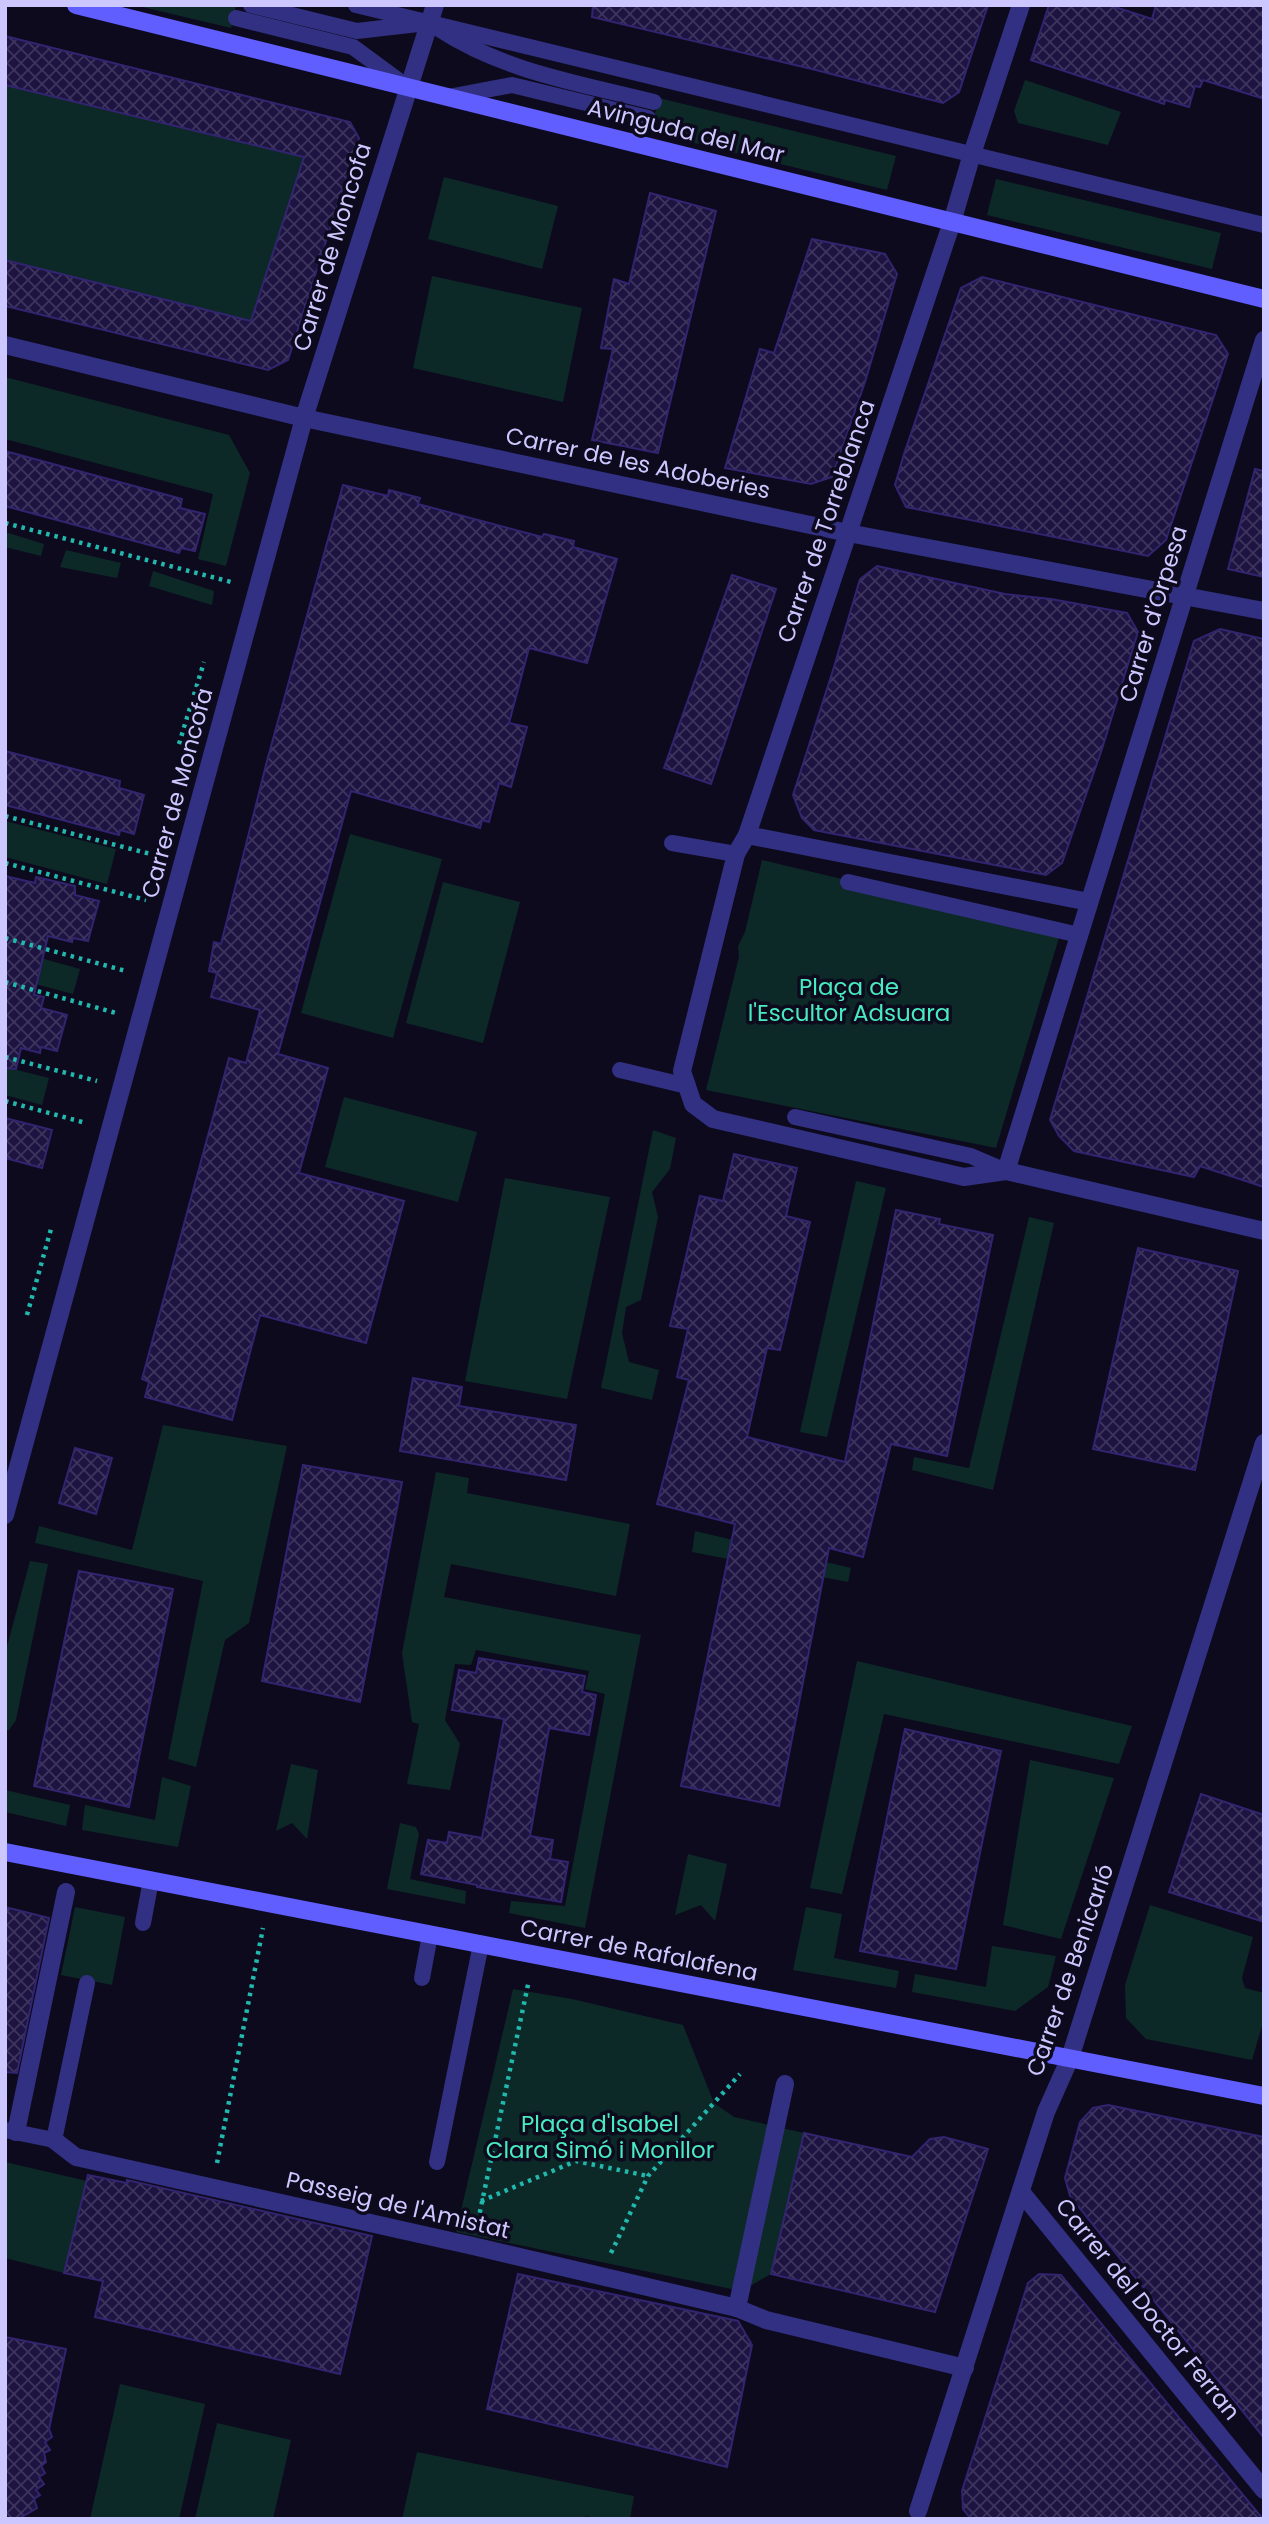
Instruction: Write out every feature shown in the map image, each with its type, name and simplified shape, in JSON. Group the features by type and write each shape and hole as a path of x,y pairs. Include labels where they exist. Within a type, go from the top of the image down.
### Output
{"street":[{"path":"407,87 435,5"},
{"path":"952,222 1021,5"},
{"name":"Avinguda del Mar","path":"82,6 1264,299"},
{"name":"Carrer de Moncofa","path":"5,1515 304,418 407,87"},
{"name":"Carrer de Torreblanca","path":"747,835 952,222"},
{"name":"Carrer d'Orpesa","path":"1089,902 1264,340"},
{"name":"Carrer de les Adoberies","path":"5,345 304,418 848,533 1264,611"},
{"path":"1006,1171 1089,902 747,835 736,854 682,1071 693,1104 713,1119 964,1177 1006,1171 1264,1231"},
{"name":"Carrer de Benicarló","path":"917,2516 1046,2112 1070,2058 1264,1443"},
{"name":"Carrer de Rafalafena","path":"5,1852 1264,2096"},
{"path":"11,2131 66,1892"},
{"path":"737,2308 785,2084"},
{"name":"Passeig de l'Amistat","path":"54,2140 76,2157 737,2308 766,2320 965,2368"},
{"name":"Carrer del Doctor Ferran","path":"1021,2192 1264,2490"}],"lane":[{"path":"251,5 357,31 429,23 459,42 514,67 654,102"},
{"name":"Avinguda del Mar","path":"356,5 1264,225"},
{"path":"236,18 354,47 407,87"},
{"path":"446,97 512,85 648,118"},
{"path":"672,843 736,854"},
{"path":"848,882 1079,935"},
{"path":"620,1070 687,1086"},
{"path":"795,1117 971,1156 1006,1171"},
{"path":"143,1923 151,1880"},
{"path":"422,1978 430,1935"},
{"path":"437,2162 481,1944"},
{"path":"11,2131 54,2140 87,1983"}],"path":[{"path":"5,523 258,589"},
{"path":"179,744 204,662"},
{"path":"5,816 183,863"},
{"path":"5,863 171,907"},
{"path":"5,938 152,978"},
{"path":"5,982 140,1019"},
{"path":"5,1057 122,1087"},
{"path":"5,1101 110,1129"},
{"path":"27,1315 51,1229"},
{"path":"213,2188 268,1903"},
{"path":"473,2246 534,1955"},
{"path":"600,2276 649,2176 740,2074"},
{"path":"481,2201 576,2161 649,2176"}],"green space":[{"path":"134,5 236,5 231,28"},
{"path":"1025,80 1121,112 1108,145 1018,123 1014,111"},
{"path":"5,85 304,157 251,321 5,260"},
{"path":"659,98 896,156 887,190 650,132"},
{"path":"444,177 558,206 542,269 428,239"},
{"path":"996,179 1221,233 1212,269 987,215"},
{"path":"432,276 582,308 563,402 413,368"},
{"path":"5,377 229,435 250,473 226,566 198,559 213,494 5,439"},
{"path":"5,532 44,544 41,556 5,547"},
{"path":"66,550 121,563 117,578 60,567"},
{"path":"153,571 214,591 212,605 149,586"},
{"path":"5,821 116,849 107,884 5,857"},
{"path":"350,834 442,859 393,1038 301,1013"},
{"name":"Plaça de l'Escultor Adsuara","path":"762,860 1061,931 996,1148 706,1090 739,957 738,946 745,932"},
{"path":"443,882 520,902 483,1043 406,1023"},
{"path":"5,948 80,969 73,994 5,976"},
{"path":"5,1067 49,1078 42,1105 5,1095"},
{"path":"344,1097 477,1132 458,1202 325,1167"},
{"path":"653,1130 676,1138 670,1169 652,1192 658,1217 641,1300 626,1307 622,1333 629,1362 659,1370 652,1400 601,1388"},
{"path":"505,1178 610,1197 567,1399 465,1381"},
{"path":"856,1181 886,1188 827,1437 800,1432"},
{"path":"1029,1217 1054,1223 993,1490 912,1470 914,1457 969,1468"},
{"path":"163,1425 287,1446 249,1623 225,1640 196,1767 168,1759 203,1581 35,1543 39,1526 132,1550"},
{"path":"436,1472 469,1478 467,1493 630,1524 616,1596 451,1564 444,1597 641,1635 585,1928 509,1913 511,1901 565,1906 605,1694 585,1689 589,1671 476,1650 471,1665 455,1664 445,1720 460,1744 450,1790 407,1784 419,1724 412,1722 402,1653"},
{"path":"695,1531 851,1568 848,1582 692,1552"},
{"path":"30,1561 48,1564 16,1720 9,1730 5,1730 5,1654"},
{"path":"857,1661 1132,1726 1119,1764 884,1714 842,1894 810,1888"},
{"path":"1030,1760 1114,1778 1061,1939 1003,1925"},
{"path":"291,1764 318,1770 307,1839 292,1823 276,1831"},
{"path":"162,1777 191,1786 178,1847 82,1830 85,1805 155,1820"},
{"path":"5,1790 70,1805 66,1826 5,1812"},
{"path":"400,1823 416,1827 419,1834 410,1879 466,1891 465,1904 387,1889"},
{"path":"688,1854 727,1864 715,1921 701,1905 675,1915"},
{"path":"1150,1905 1253,1937 1242,1978 1245,1988 1264,1993 1264,2019 1252,2060 1146,2039 1126,2018 1125,1985"},
{"path":"75,1907 125,1917 112,1985 61,1975"},
{"path":"806,1907 842,1914 834,1958 899,1971 896,1988 793,1970"},
{"path":"992,1946 1056,1956 1048,1987 1015,2011 912,1992 915,1974 986,1987"},
{"name":"Plaça d'Isabel Clara Simó i Monllor","path":"513,1989 572,1999 683,2025 714,2103 734,2117 804,2133 771,2274 741,2291 456,2232"},
{"path":"5,2162 87,2181 64,2273 5,2258"},
{"path":"120,2384 205,2404 179,2519 90,2519"},
{"path":"217,2423 291,2440 273,2519 195,2519"},
{"path":"417,2452 634,2496 630,2519 586,2516 584,2519 402,2519"}],"building":[{"path":"593,5 988,5 959,92 943,103 592,17"},
{"path":"1049,5 1109,5 1152,19 1156,5 1264,5 1264,99 1203,80 1200,87 1195,86 1189,107 1165,100 1164,104 1031,60"},
{"path":"5,36 350,122 359,138 288,360 268,370 5,306 5,260 251,321 304,157 5,85"},
{"path":"650,193 716,211 658,453 592,440 613,349 601,348 614,279 629,284"},
{"path":"812,239 885,254 897,274 865,382 832,477 811,484 725,468 760,349 774,353"},
{"path":"982,277 1216,335 1228,354 1166,540 1148,556 906,507 895,485 904,454 961,288"},
{"path":"5,451 182,499 180,508 205,514 195,551 181,548 179,553 5,506"},
{"path":"1255,469 1264,471 1264,577 1228,569"},
{"path":"343,485 388,496 389,490 420,498 418,504 542,537 544,534 574,541 573,547 617,559 587,663 529,648 509,723 527,727 511,787 499,783 489,822 482,820 480,828 351,791 278,1054 328,1068 299,1173 404,1201 366,1343 260,1315 232,1420 145,1397 149,1382 142,1379 229,1058 246,1063 260,1010 211,997 217,973 209,971 214,942 221,944 267,761"},
{"path":"877,566 1005,594 1051,599 1127,613 1138,632 1102,749 1062,863 1046,875 814,830 802,818 793,795 860,579"},
{"path":"732,575 776,589 711,784 664,768"},
{"path":"1220,629 1264,639 1264,1187 1200,1166 1194,1177 1074,1151 1059,1136 1050,1120 1194,641"},
{"path":"5,751 120,781 119,788 144,795 134,834 120,830 119,835 5,805"},
{"path":"5,876 35,883 36,877 75,886 75,895 99,901 88,941 73,938 72,942 48,936 34,995 44,997 41,1008 67,1015 57,1051 41,1047 40,1053 21,1048 16,1069 5,1068"},
{"path":"5,1118 52,1130 42,1168 5,1158"},
{"path":"734,1154 797,1168 786,1216 810,1222 780,1350 767,1348 747,1437 845,1462 896,1210 940,1219 939,1224 993,1235 947,1456 891,1444 863,1557 829,1548 779,1806 681,1786 735,1524 657,1504 689,1380 677,1377 688,1329 670,1326 700,1196 723,1201"},
{"path":"1138,1248 1238,1271 1195,1470 1093,1449"},
{"path":"413,1378 462,1387 459,1406 576,1425 566,1480 400,1451"},
{"path":"75,1448 112,1458 96,1514 59,1503"},
{"path":"303,1465 402,1482 360,1702 262,1681"},
{"path":"79,1571 173,1589 129,1807 34,1786"},
{"path":"479,1658 585,1676 582,1692 596,1695 589,1735 549,1728 530,1836 553,1840 550,1859 568,1862 561,1902 421,1874 428,1840 447,1843 449,1832 482,1838 504,1719 452,1710 459,1670 476,1673"},
{"path":"905,1729 1001,1751 956,1969 860,1951"},
{"path":"1201,1794 1264,1815 1264,1922 1169,1892"},
{"path":"5,1907 49,1918 17,2073 5,2072"},
{"path":"1108,2105 1264,2137 1264,2438 1070,2196 1065,2178 1080,2122 1093,2108"},
{"path":"804,2133 912,2157 930,2139 944,2137 988,2149 935,2312 771,2274"},
{"path":"88,2175 127,2183 127,2180 372,2236 340,2374 95,2317 103,2281 64,2273"},
{"path":"518,2274 738,2321 752,2345 727,2467 487,2409"},
{"path":"1039,2274 1061,2275 1263,2519 971,2519 963,2509 962,2491 1028,2283"},
{"path":"5,2337 66,2349 49,2429 52,2437 45,2442 50,2450 44,2453 46,2462 41,2466 45,2473 39,2477 44,2484 36,2490 40,2495 34,2499 37,2508 18,2519 5,2519"}]}
